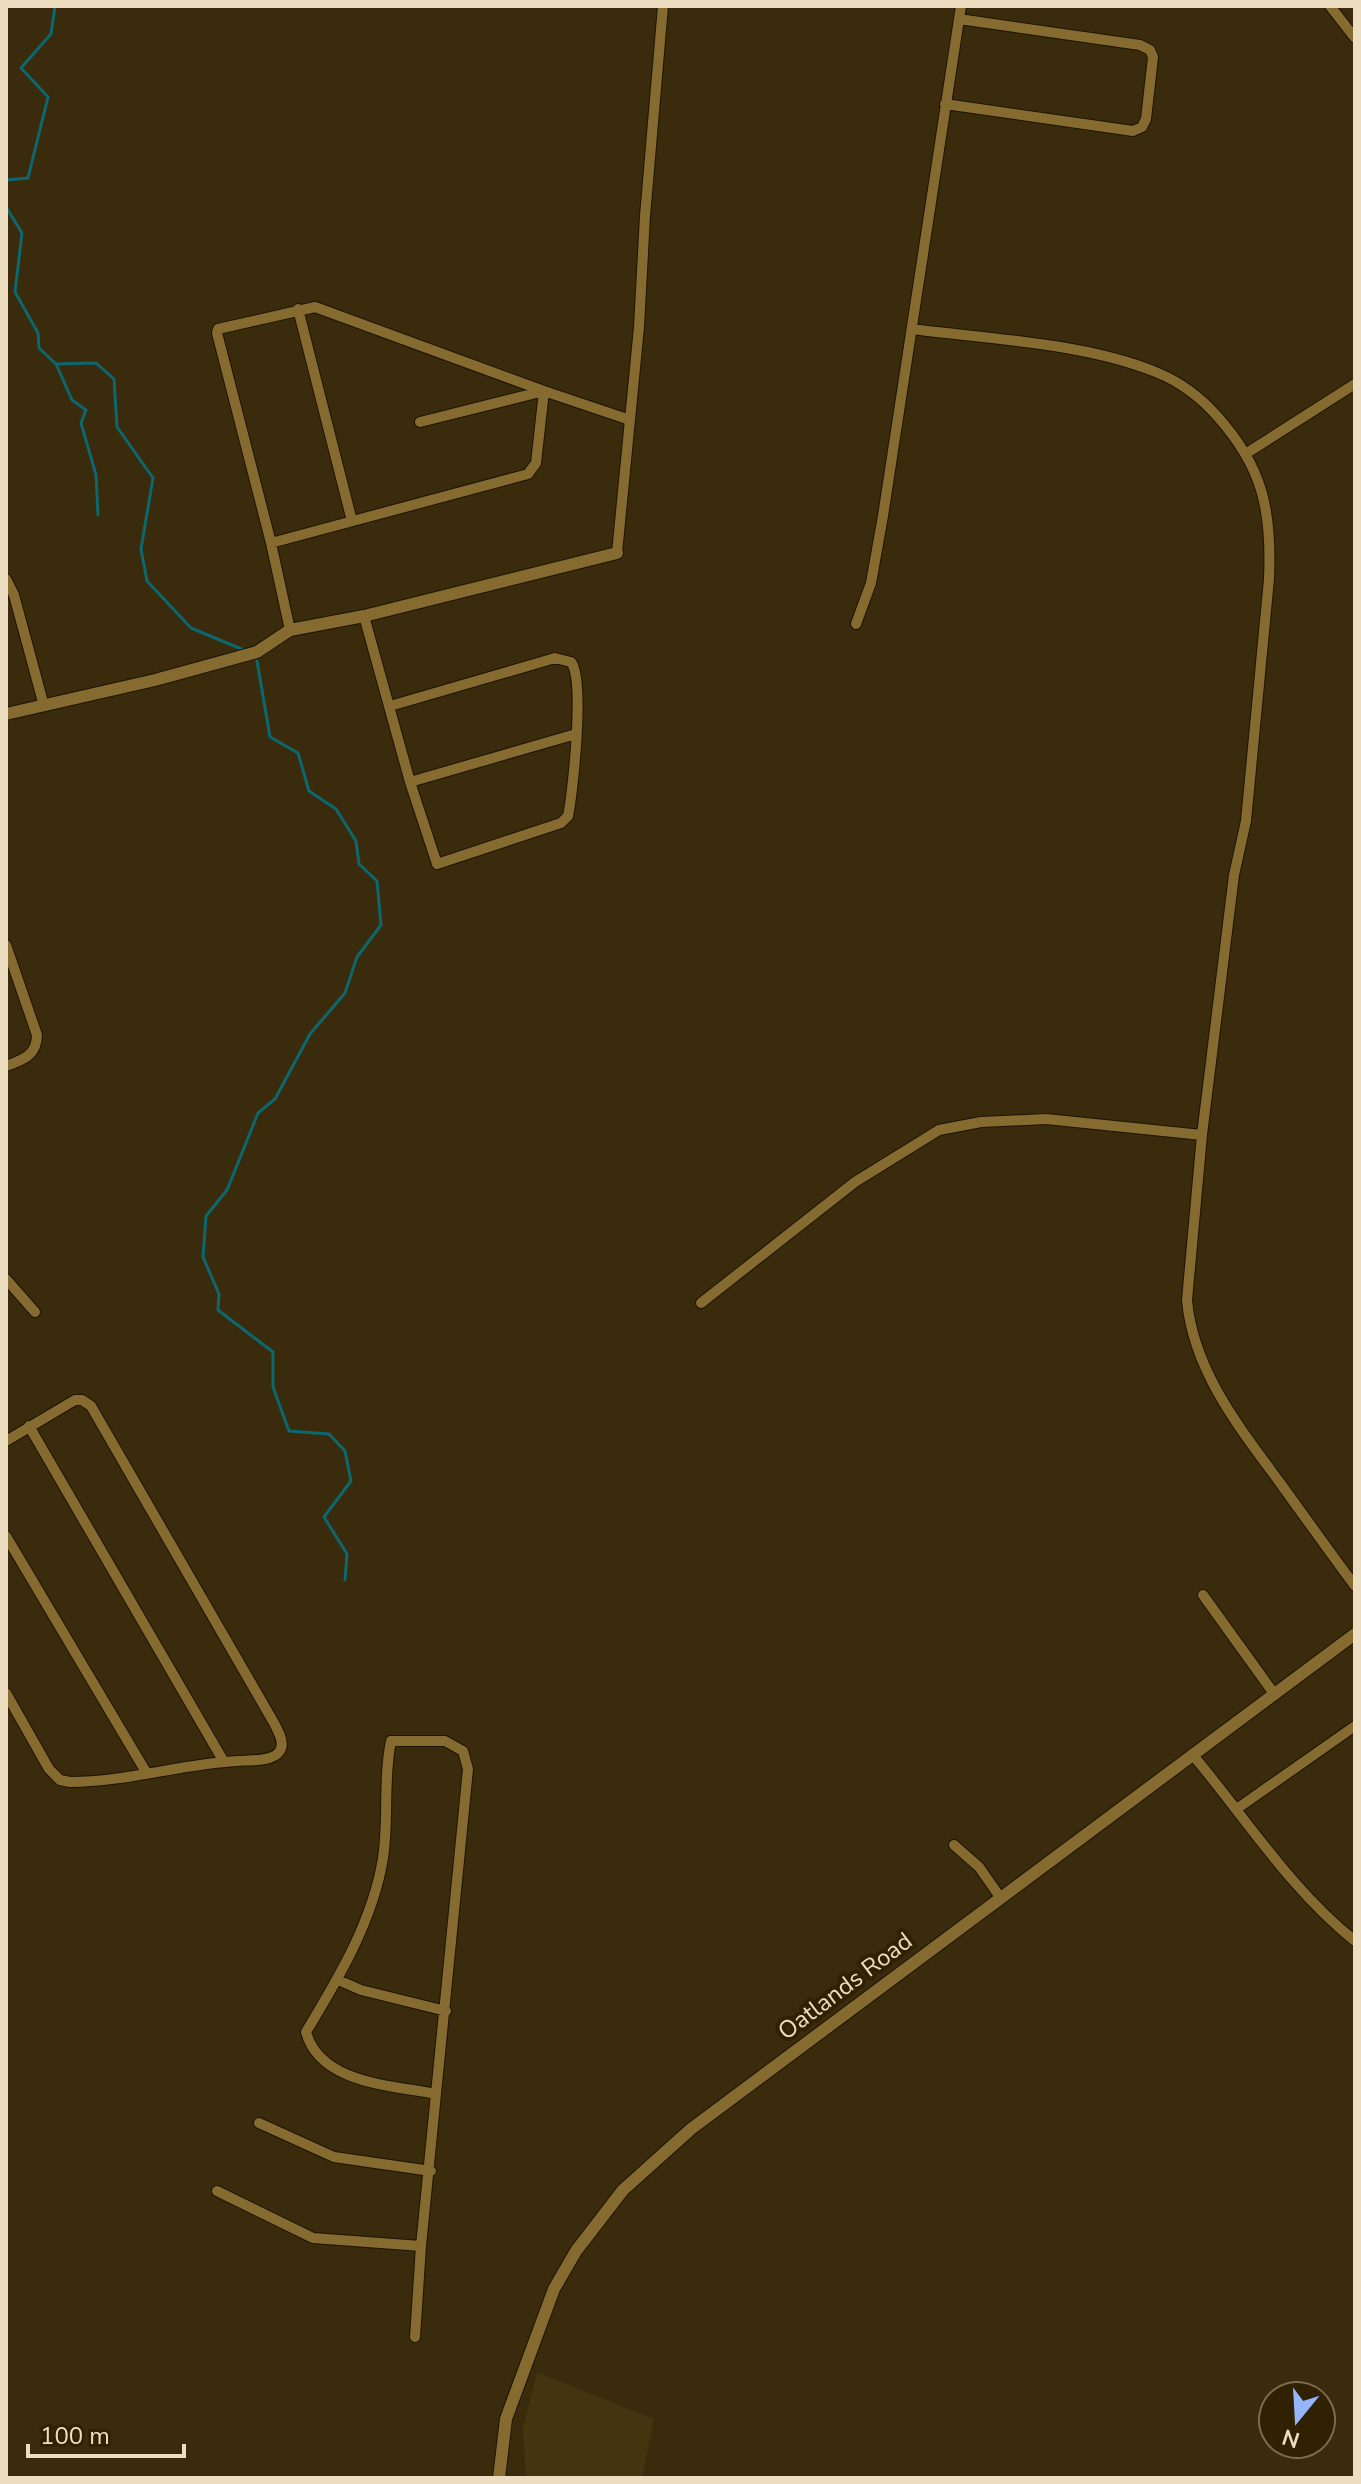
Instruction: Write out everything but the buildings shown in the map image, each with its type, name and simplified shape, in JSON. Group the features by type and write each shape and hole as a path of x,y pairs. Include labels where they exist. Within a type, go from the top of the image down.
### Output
{"street":[{"path":"6,714 155,680 257,652 290,630 364,616 617,553 663,6"},
{"path":"856,624 873,569 961,6"},
{"path":"1330,6 1355,38"},
{"path":"945,104 1133,131 1142,127 1146,119 1153,57 1150,50 1140,45 959,19"},
{"path":"290,630 217,333 221,327 298,309 323,309 630,420"},
{"path":"298,309 352,521"},
{"path":"912,329 1057,348 1114,359 1159,373 1210,408 1247,453 1259,481 1271,545 1269,579 1246,821 1234,875 1202,1135 1187,1300 1192,1331 1207,1371 1230,1415 1355,1586"},
{"path":"1247,453 1355,384"},
{"path":"420,422 544,391"},
{"path":"271,543 528,474 536,463 544,391"},
{"path":"6,579 14,595 44,706"},
{"path":"364,616 410,782 437,864 561,823 568,816 578,701 576,667 571,662 561,658 390,706"},
{"path":"410,782 576,734"},
{"path":"6,945 37,1035 34,1051 23,1060 6,1066"},
{"path":"701,1303 855,1182 939,1130 981,1122 1046,1119 1202,1135"},
{"path":"6,1279 35,1312"},
{"path":"6,1441 75,1400 88,1402 279,1734 281,1748 275,1756 264,1759 81,1782 60,1780 49,1769 6,1693"},
{"path":"29,1426 224,1762"},
{"path":"6,1536 146,1772"},
{"path":"1203,1595 1275,1695"},
{"name":"Oatlands Road","path":"499,2478 506,2419 554,2289 576,2251 623,2190 691,2129 1355,1634"},
{"path":"1238,1808 1355,1726"},
{"path":"415,2337 421,2246 431,2171 468,1769 463,1751 445,1741 391,1741 386,1765 383,1858 365,1920 338,1980 306,2032 311,2049 349,2076 436,2094"},
{"path":"1192,1754 1238,1808 1299,1889 1326,1918 1355,1941"},
{"path":"954,1845 979,1867 1000,1897"},
{"path":"338,1980 361,1990 446,2011"},
{"path":"259,2123 334,2157 431,2171"},
{"path":"217,2191 313,2238 421,2246"}],"shaded area":[{"path":"537,2372 654,2419 642,2478 526,2478 523,2429"}],"waterway":[{"path":"6,180 28,178 48,97 21,68 51,34 55,6"},
{"path":"6,207 22,233 15,292 38,333 39,348 56,364 72,400 86,410 81,423 96,475 98,515"},
{"path":"56,364 96,363 114,379 117,427 153,478 141,549 147,581 191,628 244,650"},
{"path":"257,661 270,737 298,753 309,791 336,809 356,841 359,864 377,881 381,925 357,957 345,993 310,1034 275,1099 258,1113 227,1190 206,1216 203,1257 219,1294 218,1310 273,1352 273,1387 289,1431 329,1434 345,1451 351,1481 324,1517 347,1554 345,1580"}]}
